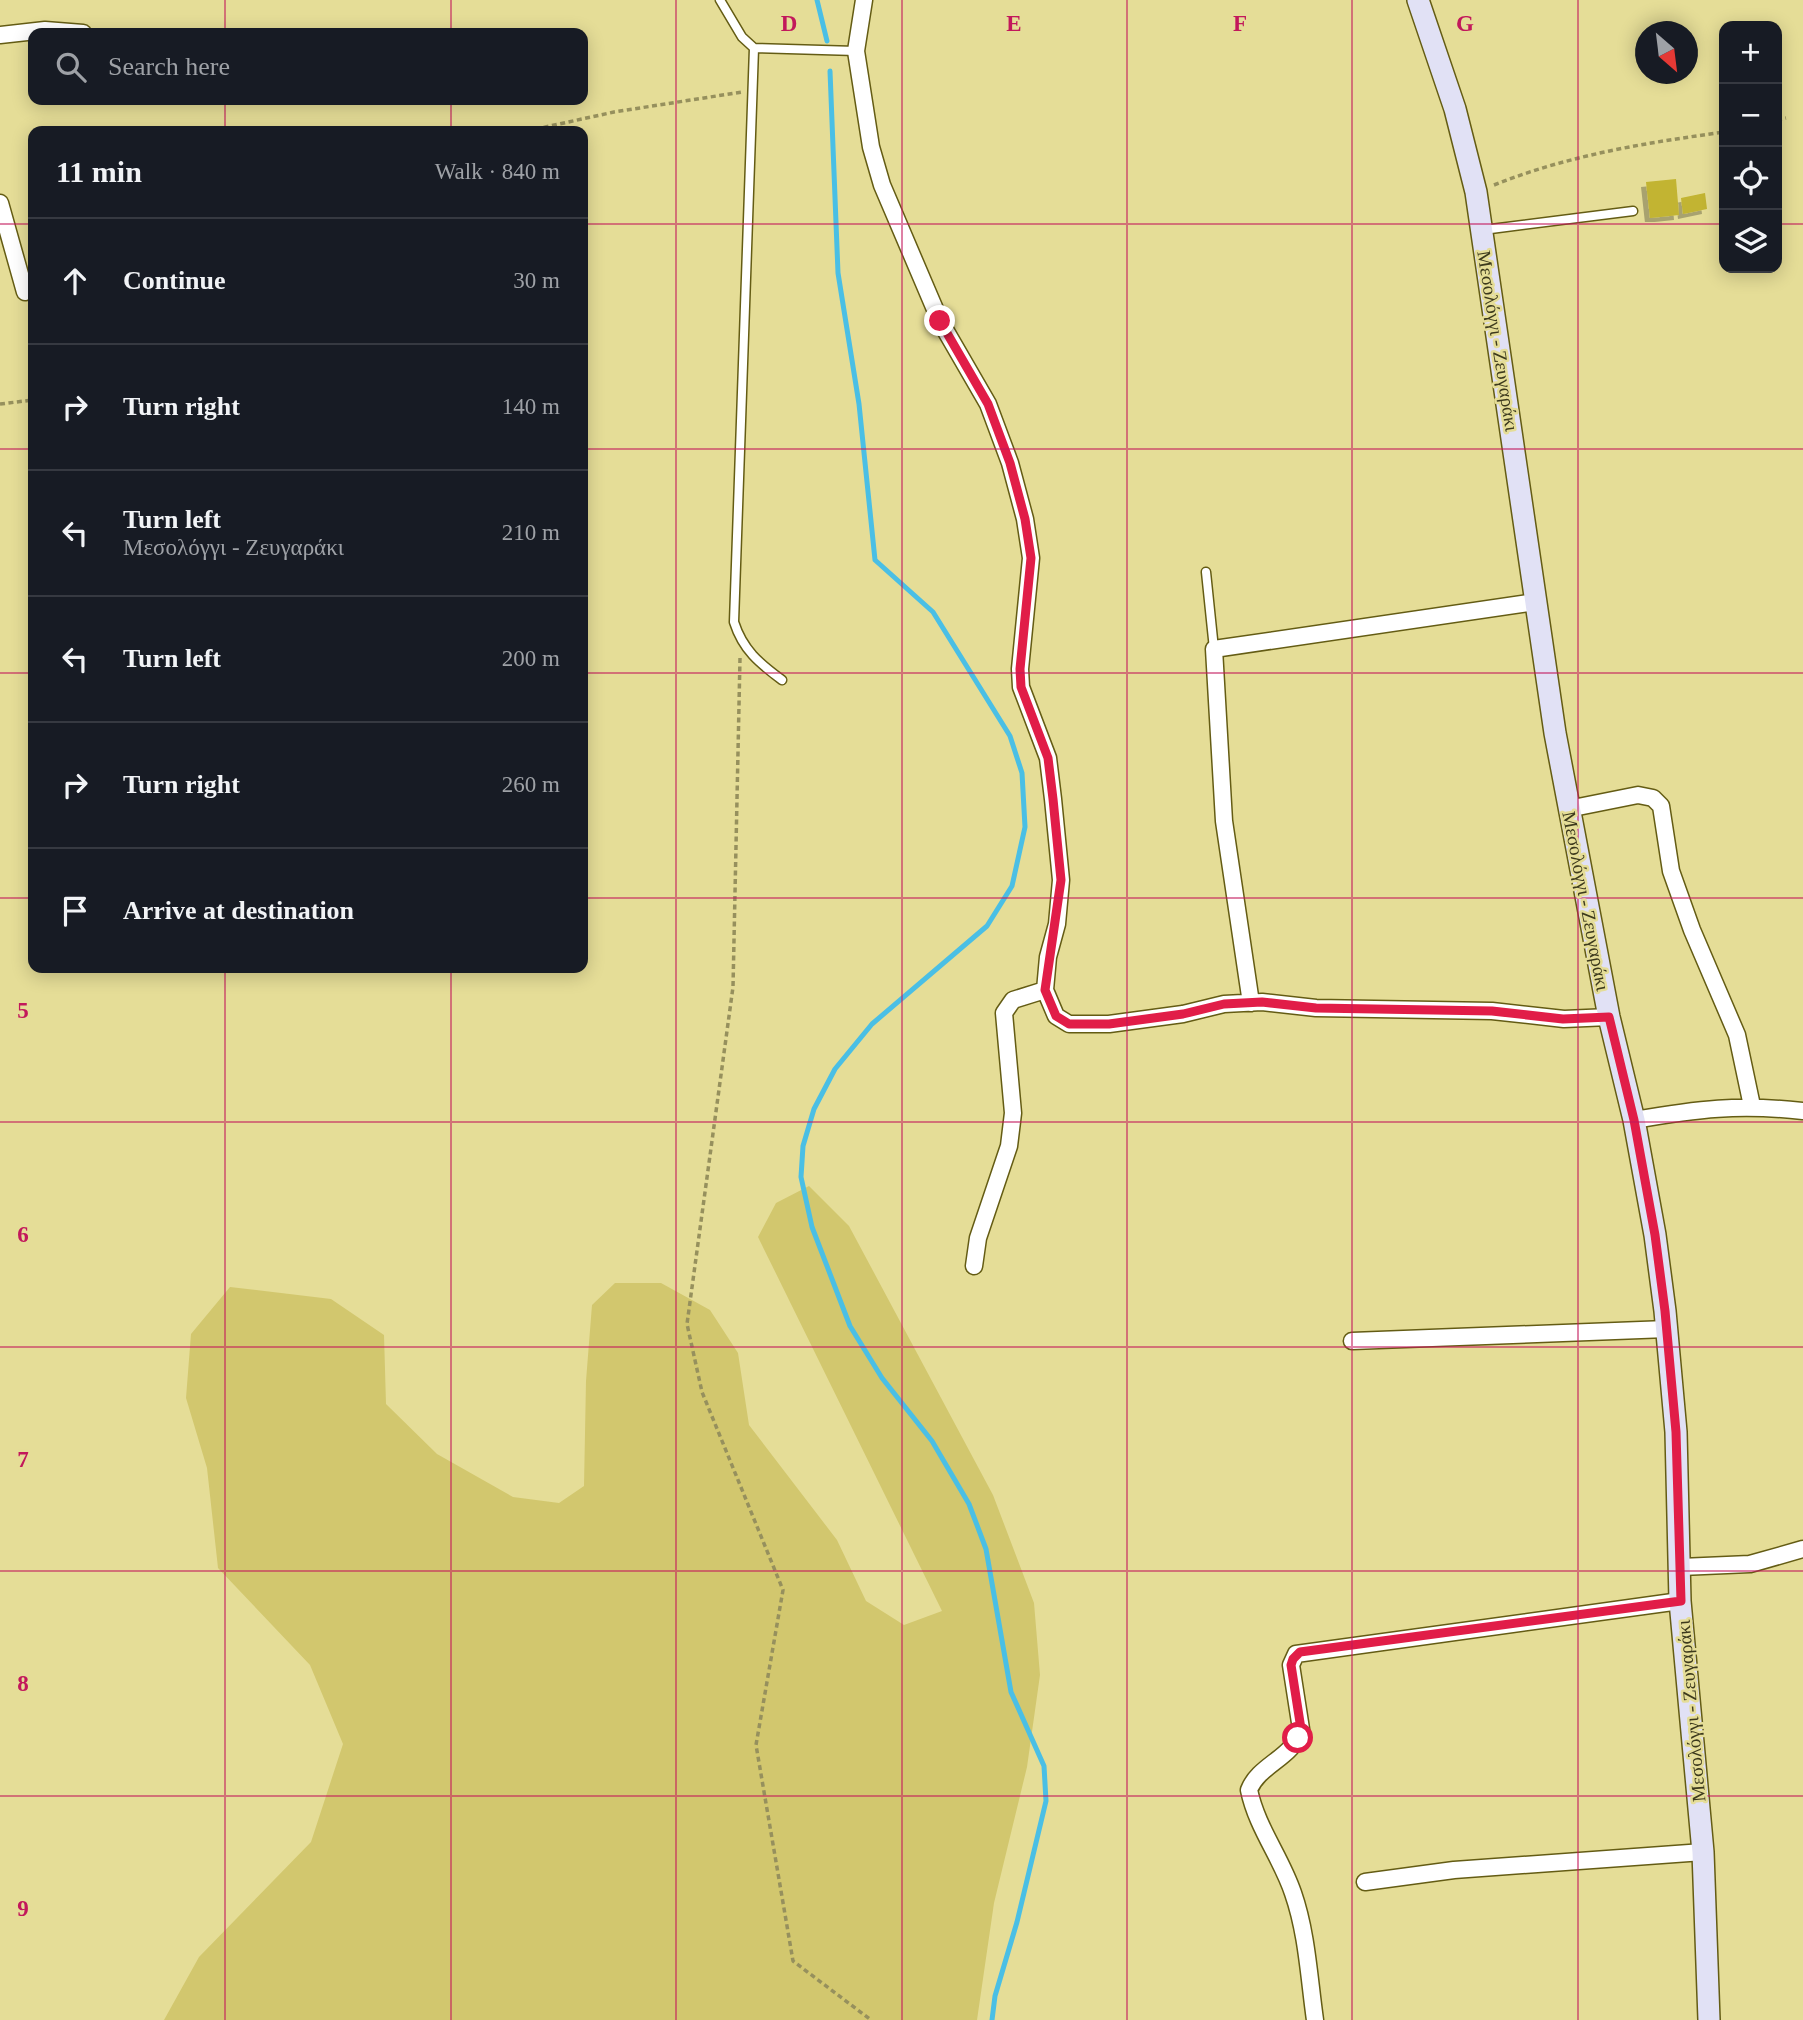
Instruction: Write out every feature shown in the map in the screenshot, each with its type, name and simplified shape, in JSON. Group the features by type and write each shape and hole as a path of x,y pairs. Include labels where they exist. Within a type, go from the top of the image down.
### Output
{"main road":[{"name":"Μεσολόγγι - Ζευγαράκι","path":"1418,0 1455,109 1476,192 1568,809 1609,1017 1634,1120 1655,1235 1676,1432 1676,1510 1681,1601 1703,1852 1709,2020"}],"street":[{"path":"864,0 856,51 871,146 882,185 940,321 988,404 1010,463 1025,519 1031,558 1020,669 1021,687 1048,758 1061,880 1045,990 1056,1016 1069,1024 1109,1024 1183,1014 1224,1004 1251,1003 1316,1008 1492,1011 1563,1019 1609,1017"},
{"path":"0,35 28,32"},
{"path":"0,203 25,292"},
{"path":"1251,1003 1224,821 1214,649 1536,602"},
{"path":"1568,809 1647,795 1661,806 1671,871 1692,930 1724,998 1737,1035 1752,1106"},
{"path":"974,1266 978,1238 1009,1146 1013,1113 1004,1013 1013,1000 1045,990"},
{"path":"1634,1120 1712,1107 1752,1106 1803,1111"},
{"path":"1352,1341 1667,1329"},
{"path":"1681,1567 1750,1564 1803,1549"},
{"path":"1315,2020 1299,1912 1293,1891 1254,1813 1249,1790 1260,1773 1293,1747 1298,1738 1301,1729 1291,1665 1296,1654 1681,1601"},
{"path":"1365,1882 1454,1870 1703,1852"}],"lane":[{"path":"720,0 742,37 754,48 856,51"},
{"path":"754,48 733,588 734,622 740,642 752,657 782,680"},
{"path":"1481,230 1633,211"},
{"path":"1206,572 1214,649"}],"path":[{"path":"550,126 614,112 751,90"},
{"path":"1782,119 1786,118"},
{"path":"1476,192 1552,164 1605,150 1719,133"},
{"path":"0,404 28,401"},
{"path":"740,642 733,987 687,1324 702,1392 783,1590 756,1745 793,1961 871,2020"}],"shaded area":[{"path":"809,1186 849,1226 993,1495 1034,1603 1040,1675 1027,1767 994,1903 977,2020 164,2020 199,1957 311,1842 343,1744 310,1665 218,1568 207,1468 186,1398 191,1334 230,1287 331,1299 384,1335 386,1404 437,1454 513,1497 559,1503 584,1486 586,1381 592,1305 615,1283 661,1283 710,1310 738,1353 749,1425 837,1540 866,1601 904,1625 942,1611 758,1237 776,1203"}],"building":[{"path":"1676,179 1679,215 1650,218 1646,182"},
{"path":"1705,193 1707,209 1683,214 1681,198"}],"waterway":[{"path":"817,0 827,41"},
{"path":"830,71 838,273 859,404 875,560 933,612 1010,736 1022,773 1025,827 1012,886 987,926 872,1024 835,1069 814,1109 803,1146 801,1177 812,1227 850,1326 882,1378 932,1441 969,1504 986,1549 1011,1692 1044,1766 1046,1801 1017,1922 995,1996 992,2020"}],"route":[{"path":"940,321 988,404 1010,463 1025,519 1031,558 1020,669 1021,687 1048,758 1053,799 1061,880 1057,924 1048,957 1045,990 1056,1016 1069,1024 1109,1024 1183,1014 1224,1004 1262,1002 1316,1008 1492,1011 1563,1019 1609,1017 1634,1120 1655,1235 1665,1311 1676,1432 1676,1510 1681,1601 1300,1652 1296,1654 1291,1665 1301,1729 1298,1738"}]}
